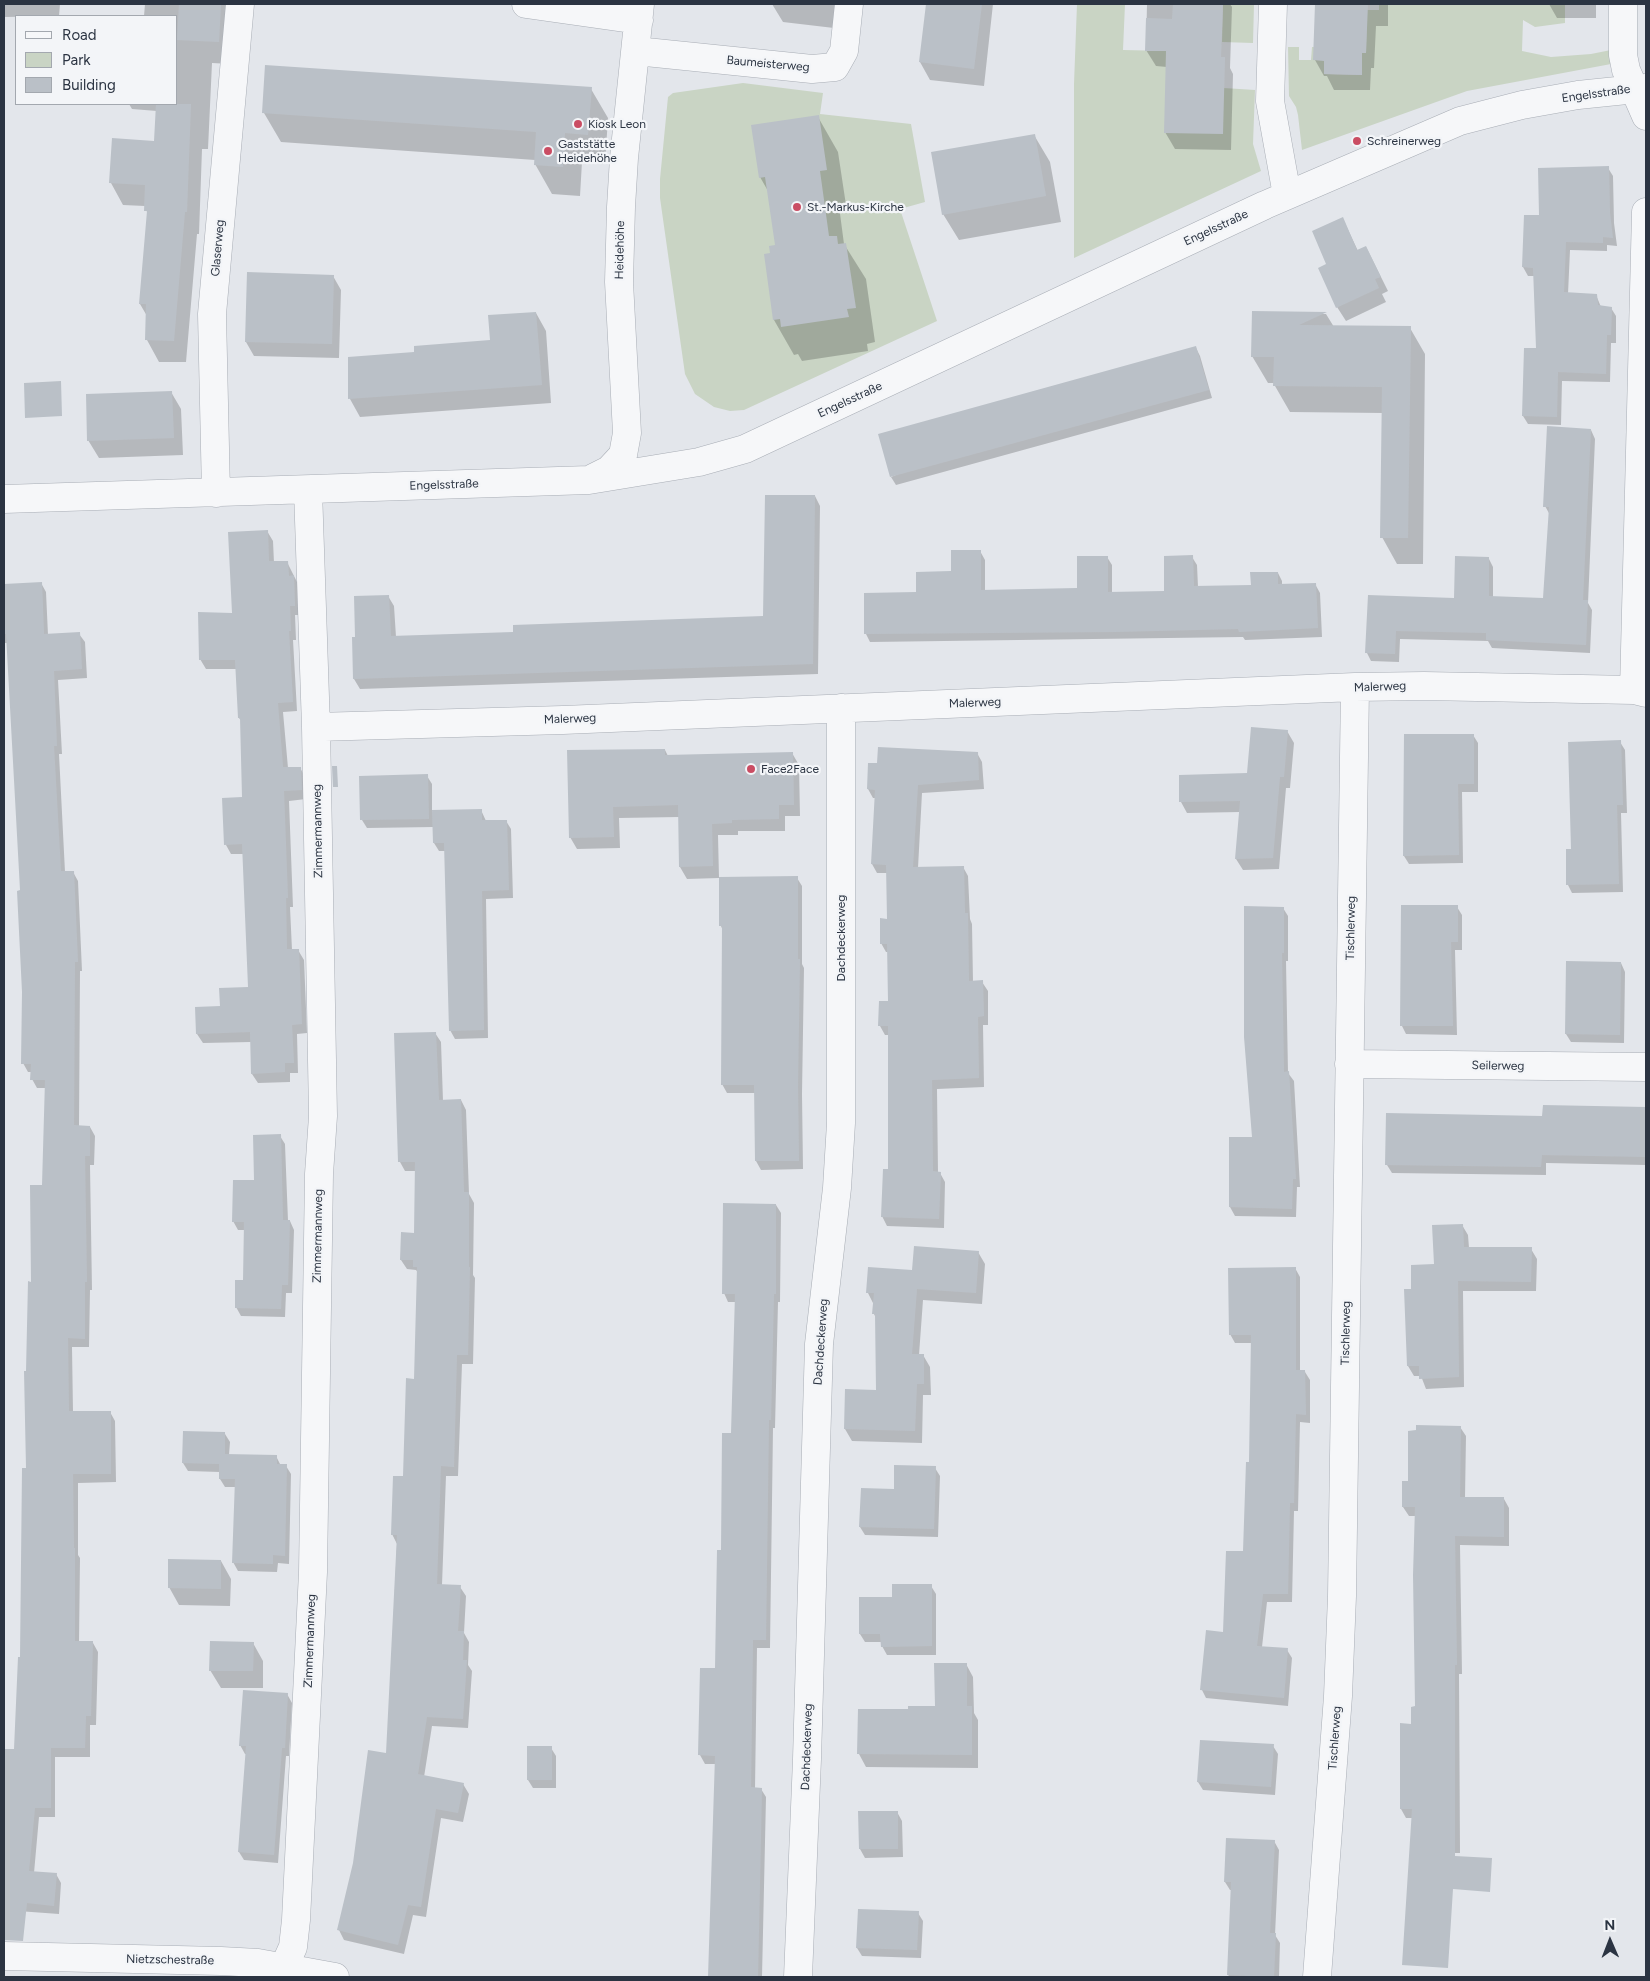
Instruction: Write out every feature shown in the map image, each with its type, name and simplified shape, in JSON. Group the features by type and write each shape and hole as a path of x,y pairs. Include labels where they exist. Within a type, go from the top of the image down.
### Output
{"street":[{"name":"Glaserweg","path":"216,493 212,314 240,4"},
{"path":"526,4 640,12"},
{"name":"Baumeisterweg","path":"636,51 812,68 835,67 844,51 849,4"},
{"path":"1273,4 1270,102 1281,172 1287,195"},
{"path":"1623,4 1623,56 1626,70 1640,88 1646,116"},
{"name":"Heidehöhe","path":"589,480 610,470 623,455 627,433 619,282 624,158 640,12"},
{"name":"Engelsstraße","path":"4,499 589,480 675,466 745,449 1287,195 1460,121 1578,95 1640,88"},
{"path":"1640,691 1646,212"},
{"name":"Zimmermannweg","path":"280,1972 293,1947 296,1920 313,1572 319,1174 323,1116 316,727 308,490"},
{"name":"Malerweg","path":"316,727 1424,686 1640,691"},
{"name":"Tischlerweg","path":"1317,1977 1338,1696 1341,1626 1345,1470 1355,688"},
{"name":"Dachdeckerweg","path":"798,1977 807,1758 819,1344 837,1188 841,1123 841,708"},
{"name":"Seilerweg","path":"1349,1064 1646,1067"},
{"name":"Nietzschestraße","path":"4,1956 222,1961 280,1972 335,1977"}],"green space":[{"path":"1077,4 1125,4 1123,50 1166,51 1224,88 1255,90 1253,144 1261,171 1074,258 1074,84"},
{"path":"1223,4 1254,4 1253,43 1222,42"},
{"path":"1379,4 1565,4 1565,23 1535,27 1523,20 1522,51 1551,57 1591,54 1611,50 1611,64 1467,91 1302,150 1298,115 1296,107 1289,96 1288,47 1299,47 1299,60 1311,60 1312,47 1322,47 1325,52 1324,74 1362,75 1362,53 1366,52 1367,10 1379,10"},
{"path":"743,83 823,93 820,114 911,124 925,202 900,209 937,321 744,410 730,411 714,407 695,394 685,374 660,198 660,179 668,97 673,93"}],"building":[{"path":"179,4 221,4 219,42 178,40"},
{"path":"926,4 982,4 974,69 919,62"},
{"path":"1173,4 1223,4 1221,57 1225,57 1223,134 1164,133 1166,51 1145,51 1146,18 1172,19"},
{"path":"1315,4 1368,4 1366,53 1362,53 1362,75 1324,74 1324,61 1313,60"},
{"path":"265,65 592,87 588,135 565,133 563,167 534,165 536,132 262,113"},
{"path":"191,104 187,212 185,212 174,341 145,340 146,304 139,304 147,211 144,211 145,185 109,183 112,138 154,141 156,105"},
{"name":"St.-Markus-Kirche","path":"819,115 827,170 820,171 829,236 837,236 838,244 846,243 856,308 847,309 849,317 781,327 780,319 773,320 764,254 770,253 769,246 775,245 765,177 759,178 751,125"},
{"path":"1035,134 1046,196 942,215 931,152"},
{"path":"1609,166 1610,213 1613,238 1603,237 1603,243 1566,242 1564,292 1597,294 1598,305 1612,307 1611,335 1607,335 1606,374 1558,372 1557,417 1522,416 1524,348 1536,348 1533,268 1522,267 1524,215 1539,215 1538,168"},
{"path":"1343,217 1357,250 1366,246 1381,277 1375,279 1379,288 1336,308 1318,268 1326,264 1312,231"},
{"path":"247,272 334,275 332,344 245,342"},
{"path":"1252,311 1327,312 1299,325 1411,326 1408,538 1380,538 1382,387 1273,386 1274,357 1251,357"},
{"path":"536,312 542,385 348,399 348,357 414,352 414,346 490,340 488,315"},
{"path":"1196,346 1209,390 890,477 878,434"},
{"path":"61,381 62,416 25,418 24,383"},
{"path":"172,391 174,438 87,441 86,394"},
{"path":"1547,426 1591,429 1583,600 1588,600 1586,645 1486,640 1486,633 1396,631 1395,654 1365,653 1368,595 1454,598 1455,556 1489,557 1489,596 1543,598 1549,507 1543,507"},
{"path":"765,495 815,495 813,664 353,679 352,637 355,637 354,596 389,595 391,636 513,632 513,625 763,616"},
{"path":"268,530 269,561 288,561 289,576 294,575 295,606 290,606 291,631 289,631 293,702 278,703 283,767 301,767 302,790 284,791 288,898 286,898 287,949 299,949 302,1024 292,1025 294,1063 285,1063 285,1072 251,1074 250,1032 196,1034 195,1007 220,1006 219,988 248,987 242,844 224,845 222,798 242,797 240,718 238,718 235,660 199,660 198,612 232,613 228,532"},
{"path":"951,550 981,550 981,590 1077,588 1077,556 1108,556 1108,592 1164,591 1164,556 1193,555 1194,586 1251,585 1250,572 1278,572 1278,584 1316,583 1318,628 1239,632 1238,629 864,634 864,593 916,592 916,572 951,571"},
{"path":"42,582 44,634 80,632 82,669 54,671 57,746 54,746 61,871 74,871 78,962 75,962 74,1125 90,1126 90,1156 85,1156 87,1282 85,1282 85,1339 68,1338 69,1411 111,1411 111,1474 73,1474 75,1641 93,1641 91,1716 86,1716 85,1748 51,1748 51,1808 35,1808 29,1871 57,1873 54,1906 27,1903 23,1941 4,1940 4,1749 14,1749 18,1657 20,1657 22,1468 26,1468 24,1371 26,1371 28,1281 31,1282 30,1185 42,1185 45,1080 30,1080 31,1064 21,1064 22,992 17,891 20,890 6,634 4,634 4,584"},
{"path":"1251,727 1288,730 1284,777 1280,777 1273,858 1235,859 1240,801 1179,802 1179,775 1247,773"},
{"path":"1404,734 1474,734 1474,784 1458,784 1459,855 1403,856"},
{"path":"1621,740 1623,805 1617,805 1619,884 1566,885 1566,849 1571,849 1568,742"},
{"path":"878,747 978,752 979,780 918,785 913,867 964,866 965,913 968,913 969,981 983,980 984,1016 978,1017 979,1078 932,1080 933,1171 941,1172 939,1219 881,1217 883,1169 888,1169 888,1026 878,1026 879,1001 888,1001 887,944 880,944 880,918 887,919 886,865 871,864 875,790 867,789 868,763 877,763"},
{"path":"665,749 665,755 793,752 794,805 779,805 779,819 732,820 732,823 712,824 713,866 679,867 678,805 613,807 614,837 569,838 567,750"},
{"path":"332,766 337,766 338,787 333,787"},
{"path":"428,774 429,819 360,820 359,776"},
{"path":"482,809 482,820 507,820 509,890 482,891 484,1030 449,1031 444,843 433,843 432,810"},
{"path":"798,876 798,959 800,959 799,1161 755,1161 754,1085 721,1085 722,926 719,926 719,877"},
{"path":"1401,905 1458,905 1458,942 1451,942 1453,1026 1400,1026"},
{"path":"1244,906 1284,907 1284,953 1282,953 1284,1072 1289,1071 1296,1179 1293,1179 1292,1209 1229,1207 1229,1137 1252,1137 1244,1037"},
{"path":"1566,961 1621,962 1620,1035 1565,1034"},
{"path":"436,1032 439,1100 461,1099 464,1192 469,1192 470,1267 468,1355 457,1355 454,1467 441,1466 437,1584 461,1585 458,1631 464,1631 463,1660 467,1660 463,1719 427,1717 418,1774 464,1783 458,1813 436,1809 421,1907 408,1905 398,1945 337,1930 353,1863 368,1750 386,1753 397,1535 391,1535 393,1476 403,1476 406,1378 414,1379 417,1267 413,1267 413,1260 400,1260 401,1232 414,1233 415,1162 398,1162 394,1033"},
{"path":"1543,1105 1646,1107 1646,1157 1542,1155 1541,1167 1385,1165 1386,1113 1542,1116"},
{"path":"281,1134 283,1220 290,1220 288,1285 282,1285 281,1309 235,1308 235,1280 243,1280 244,1222 232,1222 233,1180 254,1180 253,1135"},
{"path":"723,1203 776,1204 776,1294 774,1294 771,1420 769,1420 766,1640 753,1640 751,1787 762,1788 758,1977 708,1977 715,1756 698,1755 700,1668 715,1668 717,1550 721,1550 722,1433 731,1433 735,1294 722,1294"},
{"path":"1463,1224 1464,1247 1532,1247 1531,1282 1458,1281 1459,1377 1419,1379 1419,1366 1407,1366 1404,1289 1411,1289 1411,1265 1434,1264 1432,1225"},
{"path":"914,1246 979,1251 976,1293 917,1289 912,1354 924,1354 924,1384 917,1384 915,1431 844,1429 845,1389 876,1390 875,1314 872,1314 874,1293 866,1293 868,1267 912,1270"},
{"path":"1296,1267 1296,1370 1305,1370 1306,1415 1296,1414 1294,1503 1290,1503 1288,1594 1263,1594 1257,1646 1288,1648 1284,1698 1200,1690 1206,1630 1223,1632 1226,1551 1243,1551 1246,1462 1249,1462 1251,1335 1229,1335 1228,1268"},
{"path":"1416,1425 1461,1426 1460,1497 1504,1497 1504,1537 1455,1536 1457,1665 1455,1665 1455,1856 1492,1858 1490,1892 1453,1889 1448,1968 1402,1965 1412,1809 1400,1809 1400,1723 1411,1724 1411,1707 1415,1706 1413,1575 1415,1507 1402,1507 1402,1481 1408,1481 1408,1431 1416,1430"},
{"path":"183,1431 225,1432 225,1454 277,1455 277,1464 287,1464 285,1556 273,1555 273,1564 232,1563 235,1479 219,1479 219,1464 182,1463"},
{"path":"894,1465 936,1466 934,1529 859,1527 861,1488 894,1489"},
{"path":"168,1559 221,1560 221,1589 168,1588"},
{"path":"892,1584 932,1584 932,1646 881,1647 880,1634 859,1634 859,1597 892,1597"},
{"path":"210,1641 254,1642 253,1671 209,1671"},
{"path":"934,1663 967,1663 967,1706 972,1706 972,1755 857,1754 858,1709 908,1709 908,1706 935,1706"},
{"path":"243,1690 288,1693 285,1748 282,1748 274,1855 238,1852 246,1746 239,1746"},
{"path":"1200,1740 1274,1744 1271,1787 1197,1782"},
{"path":"527,1746 552,1746 552,1780 527,1780"},
{"path":"858,1811 898,1811 898,1849 859,1849"},
{"path":"1226,1838 1275,1840 1270,1933 1276,1933 1274,1977 1227,1975 1231,1882 1224,1882"},
{"path":"858,1909 919,1911 917,1950 856,1948"}],"place":[{"name":"Kiosk Leon","path":"578,124"},
{"name":"Schreinerweg","path":"1357,141"},
{"name":"Gaststätte Heidehöhe","path":"548,151"},
{"name":"St.-Markus-Kirche","path":"797,207"},
{"name":"Face2Face","path":"751,769"}]}
